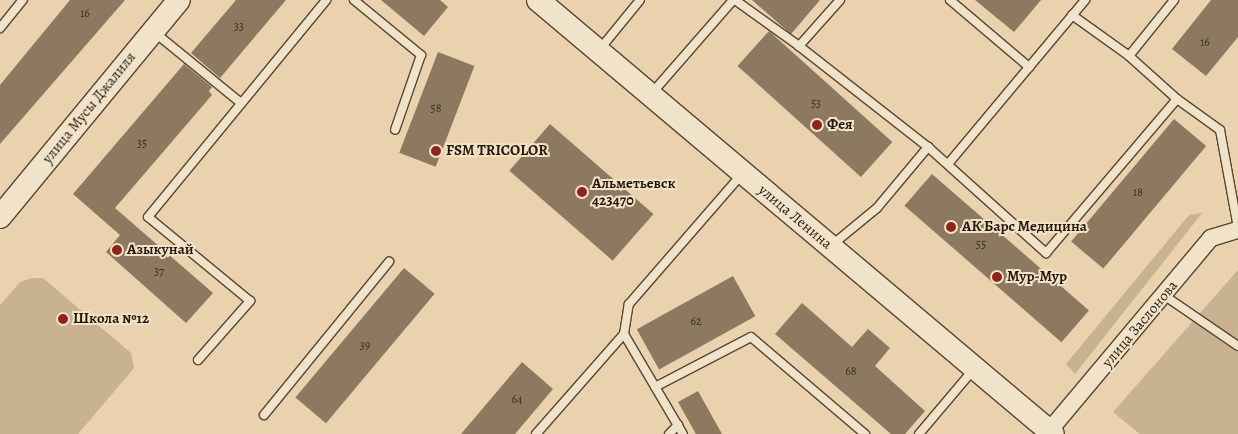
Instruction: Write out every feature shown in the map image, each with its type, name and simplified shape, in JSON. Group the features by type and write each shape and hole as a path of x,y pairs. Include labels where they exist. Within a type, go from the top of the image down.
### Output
{"main road":[{"name":"улица Мусы Джалиля","path":"0,217 179,0"},
{"name":"улица Ленина","path":"538,0 1051,432"}],"street":[{"name":"улица Заслонова","path":"1051,432 1211,238 1238,229"}],"lane":[{"path":"0,28 23,0"},
{"path":"198,360 250,301 148,216 326,0"},
{"path":"354,0 421,55 394,130"},
{"path":"598,51 640,0"},
{"path":"650,95 734,0 799,46 928,147 1046,253 1177,99"},
{"path":"799,46 840,0"},
{"path":"950,0 1029,67"},
{"path":"948,164 1085,0"},
{"path":"1129,56 1174,0"},
{"path":"1072,16 1129,56 1177,99 1220,130 1238,229"},
{"path":"153,31 241,103"},
{"path":"830,246 877,208 928,147"},
{"path":"536,434 624,334 629,304 743,173"},
{"path":"264,415 389,262"},
{"path":"1165,296 1238,346"},
{"path":"624,334 683,434"},
{"path":"655,387 752,337 865,434"},
{"path":"919,434 975,368"},
{"path":"670,434 678,425"}],"shaded area":[{"path":"1202,213 1075,374 1066,364 1189,215"},
{"path":"1238,270 1238,434 1140,434 1113,412"},
{"path":"32,278 43,278 131,353 134,368 78,434 0,434 0,305 20,282"}],"building":[{"path":"70,0 125,0 0,144 0,85"},
{"path":"236,0 286,0 220,78 191,53"},
{"path":"381,0 440,0 448,7 424,36"},
{"path":"752,0 820,0 791,34"},
{"path":"975,0 1041,0 1014,32"},
{"path":"1211,0 1238,0 1238,37 1206,76 1172,49"},
{"path":"769,31 892,142 861,177 738,66"},
{"path":"438,52 474,66 436,167 399,153"},
{"path":"184,64 212,87 209,91 212,95 115,208 213,293 186,323 106,252 120,235 73,194"},
{"path":"1174,119 1206,146 1103,269 1071,242"},
{"name":"Альметьевск 423470","path":"550,124 653,214 613,261 509,171"},
{"path":"932,174 1089,310 1061,342 904,206"},
{"path":"404,268 435,294 326,423 295,397"},
{"path":"733,276 755,316 659,370 637,329"},
{"path":"802,303 852,347 868,329 890,348 875,366 925,411 905,434 891,434 775,334"},
{"path":"522,362 553,389 515,434 461,434"},
{"path":"698,391 722,434 696,434 678,402"}],"place":[{"name":"Фея","path":"817,125"},
{"name":"FSM TRICOLOR","path":"436,151"},
{"name":"Альметьевск 423470","path":"582,192"},
{"name":"АК Барс Медицина","path":"951,227"},
{"name":"Азыкунай","path":"117,250"},
{"name":"Мур-Мур","path":"997,277"},
{"name":"Школа №12","path":"63,319"}]}
